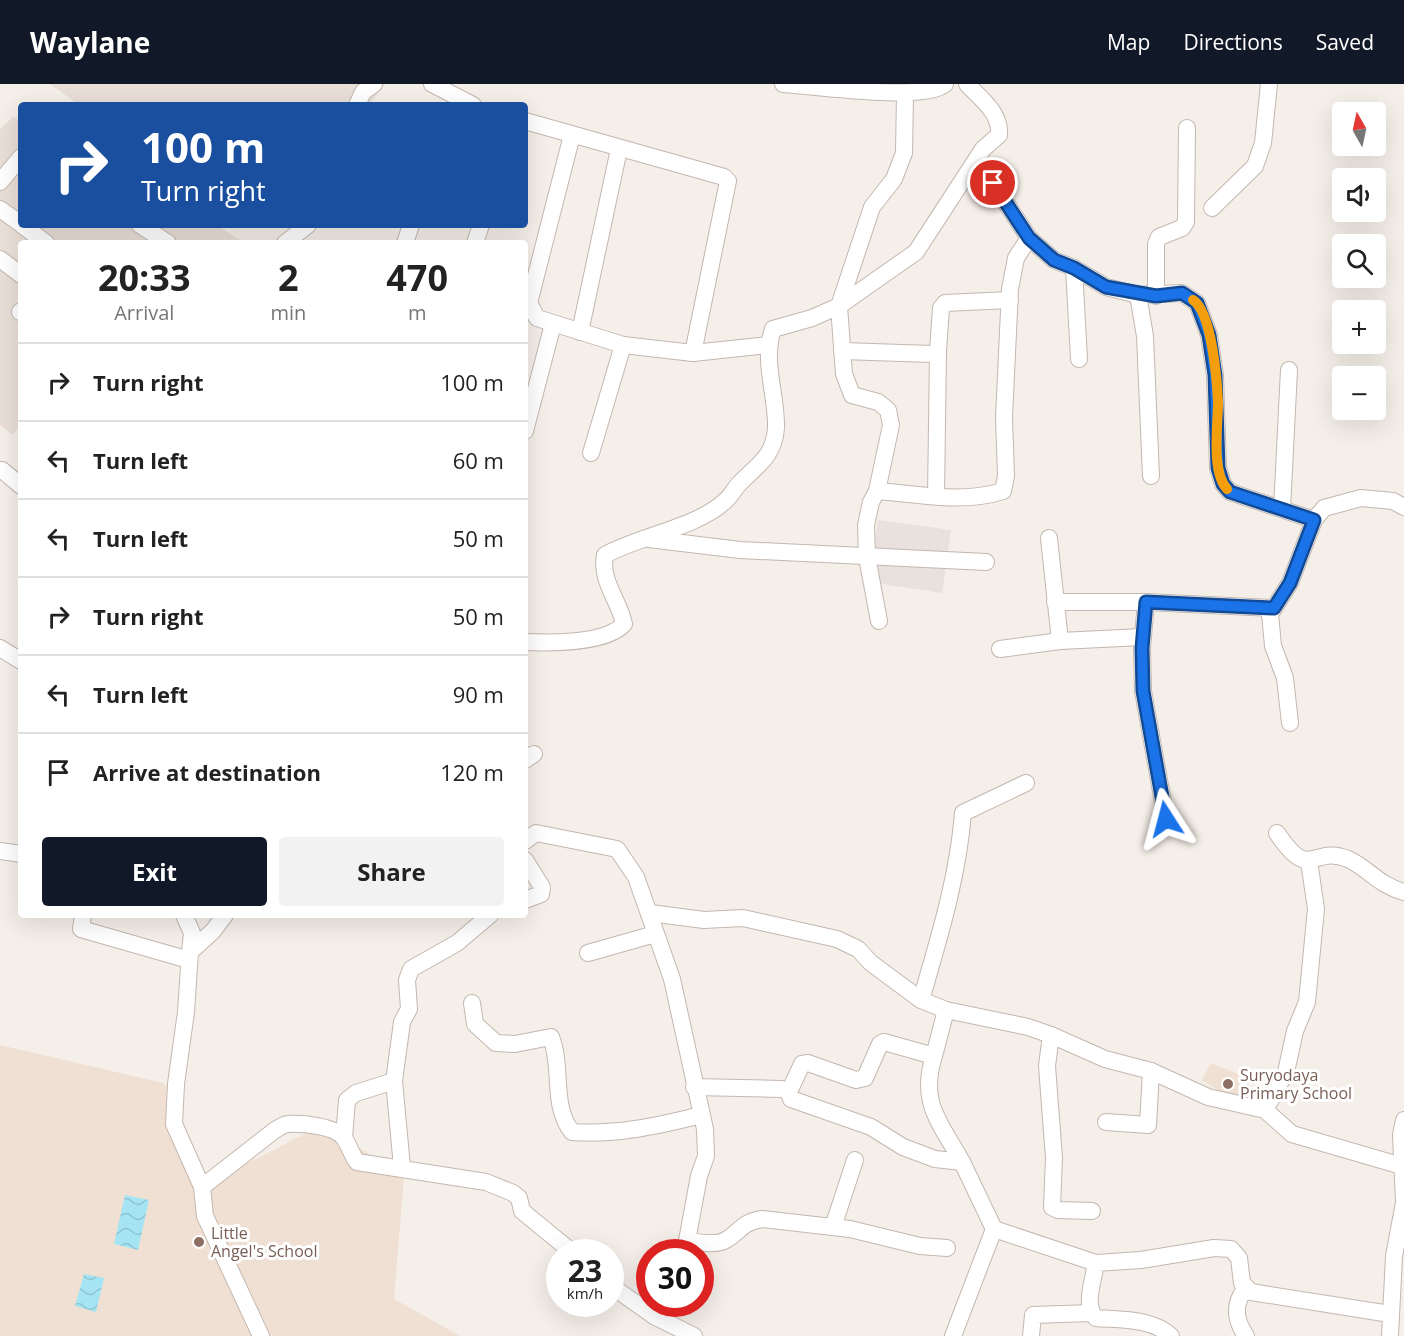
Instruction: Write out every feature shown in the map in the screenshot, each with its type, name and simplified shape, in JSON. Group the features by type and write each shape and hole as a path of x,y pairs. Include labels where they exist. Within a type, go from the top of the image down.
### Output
{"street":[{"path":"358,102 363,92 374,84"},
{"path":"432,84 461,102"},
{"path":"783,84 878,88 905,93 940,88 945,84"},
{"path":"528,642 594,638 616,632 624,624 621,610 609,588 603,569 605,555 684,524 725,502 740,483 761,465 771,450 776,429 768,345 773,329 812,318 839,306 916,252 984,149 999,135 1000,124 995,114 967,84"},
{"path":"1212,208 1255,166 1263,143 1269,84"},
{"path":"879,621 867,557 866,525 871,502 877,491 891,424 888,410 878,402 852,394 844,375 839,306 872,207 894,178 904,153 905,93"},
{"path":"528,122 724,177 730,184 693,353"},
{"path":"1156,296 1156,244 1159,237 1182,228 1186,222 1187,128"},
{"path":"572,135 529,303 537,318 623,345 693,353 768,345"},
{"path":"580,332 619,149"},
{"path":"0,182 18,161"},
{"path":"975,163 993,183 1029,238 1054,260 1074,268 1106,287 1138,295 1156,296 1182,293 1197,303 1203,315 1215,375 1218,468 1223,484 1230,492 1314,520"},
{"path":"0,209 18,223"},
{"path":"25,228 42,240"},
{"path":"145,228 163,240"},
{"path":"289,240 305,228"},
{"path":"877,491 977,497 1003,491 1006,476 1004,418 1010,300 1016,258 1029,238"},
{"path":"0,259 18,273"},
{"path":"1074,268 1079,359"},
{"path":"1138,295 1147,359 1151,476"},
{"path":"936,496 938,351 941,308 945,303 1010,300"},
{"path":"528,420 553,324"},
{"path":"591,453 623,345"},
{"path":"842,351 932,354 938,351"},
{"path":"1282,509 1289,370"},
{"path":"2,470 18,483"},
{"path":"1290,723 1285,678 1273,646 1270,614 1290,583 1314,520 1324,508 1361,498 1393,501 1404,507"},
{"path":"645,538 740,550 986,562"},
{"path":"1049,538 1060,641"},
{"path":"1055,602 1146,602 1274,608"},
{"path":"1146,602 1142,637 1143,691 1166,819"},
{"path":"1000,649 1060,641 1142,637"},
{"path":"0,648 18,659"},
{"path":"921,1000 952,889 961,847 963,813 1026,783"},
{"path":"528,839 536,833 617,849 636,877 672,979 707,1150 687,1239"},
{"path":"1277,833 1290,852 1309,861 1336,856 1349,860 1378,882 1404,892"},
{"path":"0,851 18,854"},
{"path":"1265,1110 1286,1072 1295,1032 1307,1002 1316,909 1309,861"},
{"path":"528,865 542,887 541,894 528,899"},
{"path":"650,913 704,920 743,918 837,939 858,949 871,963 921,1000 946,1010 1028,1027 1105,1059 1151,1071 1208,1097 1265,1110 1292,1134 1401,1166"},
{"path":"83,918 81,928 190,956"},
{"path":"185,918 192,933 174,1124 202,1187 205,1216 261,1336"},
{"path":"190,956 223,918"},
{"path":"402,1167 394,1081 402,1022 409,1009 407,981 411,969 457,943 486,918"},
{"path":"588,953 655,934"},
{"path":"472,1003 475,1024 496,1043 515,1044 551,1037 555,1049 563,1120 572,1132 593,1134 651,1128 701,1115"},
{"path":"946,1010 927,1089 933,1111 962,1162 994,1229 1096,1263 1141,1260 1214,1248 1231,1249 1239,1258 1242,1283 1245,1289"},
{"path":"1051,1035 1047,1066 1053,1158 1052,1207 1058,1210 1092,1211"},
{"path":"934,1056 884,1042 880,1044 865,1078 856,1080 802,1064 789,1092 791,1099 871,1127 903,1147 935,1159 962,1162"},
{"path":"1106,1122 1148,1125 1151,1071"},
{"path":"394,1081 356,1093 347,1100 345,1138 347,1149 357,1162 386,1168 402,1167 451,1178 486,1182 513,1193 519,1198 522,1211 556,1239"},
{"path":"694,1087 772,1088 789,1092"},
{"path":"1390,1336 1394,1256 1404,1203 1401,1166 1404,1120"},
{"path":"202,1187 245,1156 275,1130 287,1124 336,1131 345,1138"},
{"path":"833,1227 855,1160"},
{"path":"714,1243 725,1240 738,1227 751,1220 762,1219 850,1229 920,1246 947,1248"},
{"path":"953,1336 994,1229"},
{"path":"1096,1263 1090,1305 1091,1313 1096,1318 1145,1323 1163,1328 1171,1336"},
{"path":"1245,1289 1390,1314"},
{"path":"1245,1289 1239,1297 1236,1310 1238,1324 1246,1336"},
{"path":"1031,1336 1033,1315 1091,1313"},
{"path":"666,1317 694,1336"}],"shaded area":[{"path":"50,84 385,84 371,102 75,102"},
{"path":"13,117 18,120 18,228 221,228 240,240 18,240 18,428 13,435 0,425 0,129"},
{"path":"878,520 951,530 942,593 869,582"},
{"name":"Little Angel's School","path":"0,1045 163,1083 177,1099 180,1128 205,1185 324,1124 404,1177 394,1299 460,1336 0,1336"},
{"name":"Suryodaya Primary School","path":"1211,1063 1250,1079 1243,1101 1227,1096 1202,1080"}],"water":[{"path":"125,1195 149,1200 138,1250 114,1244"},
{"path":"84,1274 104,1278 96,1312 75,1306"}],"slow traffic":[{"path":"1193,300 1203,315 1209,335 1218,401 1218,468 1227,489"}],"place":[{"name":"Suryodaya Primary School","path":"1228,1084"},
{"name":"Little Angel's School","path":"199,1242"}],"route":[{"path":"993,183 1029,238 1054,260 1074,268 1106,287 1138,295 1156,296 1182,293 1197,303 1209,335 1215,375 1218,401 1218,468 1223,484 1230,492 1314,520 1290,583 1274,608 1146,602 1142,637 1143,691 1166,819"}]}
